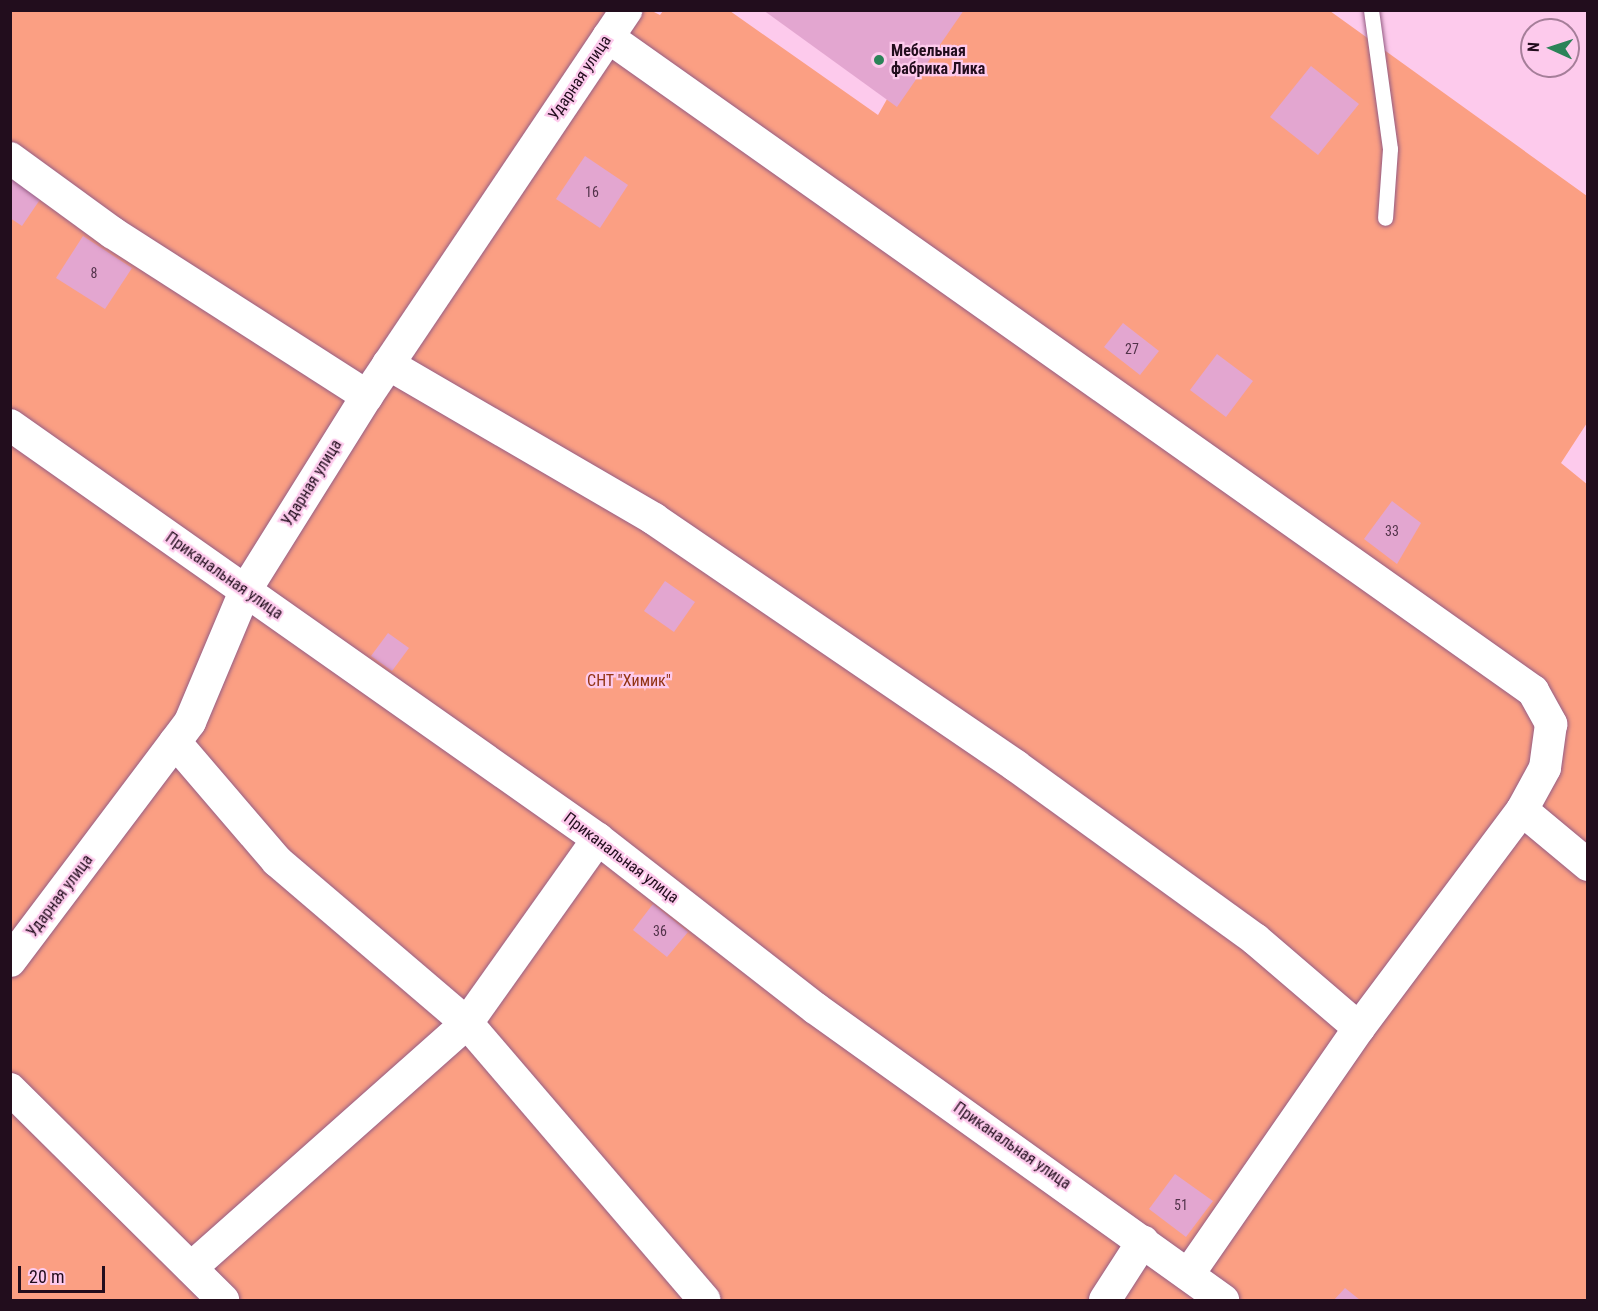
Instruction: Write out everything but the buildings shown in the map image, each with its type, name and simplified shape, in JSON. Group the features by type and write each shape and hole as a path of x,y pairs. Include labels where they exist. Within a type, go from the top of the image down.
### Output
{"street":[{"name":"Ударная улица","path":"10,961 190,723 244,591 388,364 626,10"},
{"path":"608,37 1533,691 1551,724 1545,768 1522,810 1359,1029 1188,1275"},
{"path":"10,158 113,233 367,396"},
{"path":"388,364 654,519 997,752 1256,939 1359,1029"},
{"name":"Приканальная улица","path":"10,425 598,838 815,1008 1223,1300"},
{"path":"175,742 277,861 468,1023 704,1300"},
{"path":"1522,810 1587,865"},
{"path":"191,1268 468,1023 598,838"},
{"path":"10,1089 223,1300"},
{"path":"1105,1300 1143,1241"}],"lane":[{"path":"1371,10 1390,149 1385,218"}],"green space":[{"name":"СНТ \"Химик\"","path":"650,10 660,15 663,11 730,11 878,115 937,11 1330,11 1587,196 1587,423 1561,463 1588,485 1587,1300 11,1300 10,11"}],"place":[{"name":"Мебельная фабрика Лика","path":"879,60"}]}
